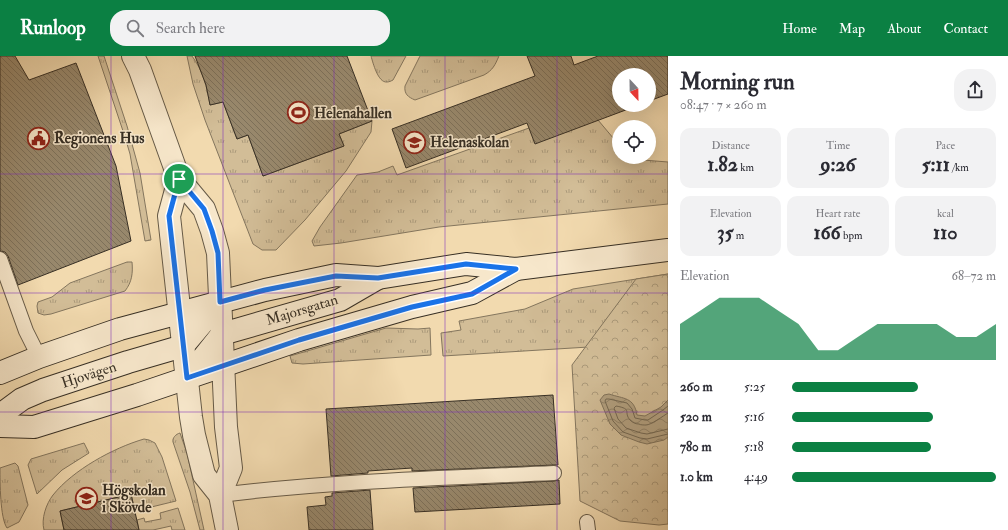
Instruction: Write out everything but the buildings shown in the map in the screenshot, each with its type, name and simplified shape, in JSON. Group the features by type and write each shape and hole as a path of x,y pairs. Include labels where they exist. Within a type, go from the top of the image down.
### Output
{"main road":[{"path":"140,61 179,179 204,209 218,253 226,426 231,468 220,495"},
{"path":"179,179 169,216 191,417 204,475 220,495 227,530"},
{"name":"Majorsgatan","path":"180,313 265,290 336,276 378,278 466,264 516,269 668,250"},
{"name":"Majorsgatan","path":"187,378 322,333 412,307 472,294 516,269"},
{"name":"Majorsgatan","path":"222,334 340,300 378,278"},
{"path":"183,346 220,302"},
{"path":"0,373 39,357 120,329 180,313"},
{"path":"0,426 34,428 187,378 222,334"},
{"name":"Hjovägen","path":"0,415 22,399 44,390 128,362 183,346"}],"lane":[{"path":"0,259 26,331 39,357"},
{"path":"220,495 256,490 394,479 554,473"}],"green space":[{"path":"98,56 104,56 127,126 140,173 151,240 145,241 130,154"},
{"path":"187,56 192,56 202,73 210,105 223,102 237,139 248,135 263,176 344,146 339,134 372,121 371,132 346,171 305,220 276,250 262,250 253,244 205,120 193,84"},
{"path":"371,56 406,56 393,80 387,82 379,76"},
{"path":"420,56 499,56 490,71 484,75 415,100 407,95 405,86"},
{"path":"598,120 612,137 612,164 656,164 656,161 668,162 668,204 439,227 314,246 312,241 320,227 357,175 378,172 393,166 397,175 529,128"},
{"path":"127,262 132,262 132,274 131,281 125,291 51,314 44,315 38,313 38,302 52,297 70,283"},
{"path":"668,274 605,346 443,356 441,333 461,330 459,321 525,309 573,289"},
{"path":"668,274 668,524 659,525 620,521 580,501 572,365 636,279"},
{"path":"386,328 430,328 431,355 303,364 292,363 290,356"},
{"path":"180,433 187,453 204,530 200,530 190,492 173,442 175,436"},
{"path":"144,439 155,443 162,457 176,501 135,511 131,494 60,511 64,530 44,530 43,521 46,507 53,495 61,486 94,461 120,448"},
{"path":"84,443 89,453 62,470 37,494 28,465 31,459"},
{"path":"15,463 18,466 28,505 19,522 7,528 2,508 0,468"},
{"path":"178,508 185,530 172,530 171,526 153,530 139,530 137,520 144,518 145,522 161,519 160,513"}],"water":[{"path":"609,394 628,400 636,409 637,415 645,416 661,407 668,400 668,437 664,440 647,444 621,435 610,424 600,400 604,395"}],"place":[{"name":"Helenahallen","path":"298,113"},
{"name":"Regionens Hus","path":"38,138"},
{"name":"Helenaskolan","path":"415,142"},
{"name":"Högskolan i Skövde","path":"86,499"}],"route":[{"path":"179,179 204,209 212,231 218,253 220,302 265,290 336,276 378,278 466,264 516,269 472,294 412,307 299,340 187,378 169,216 179,179"}]}
